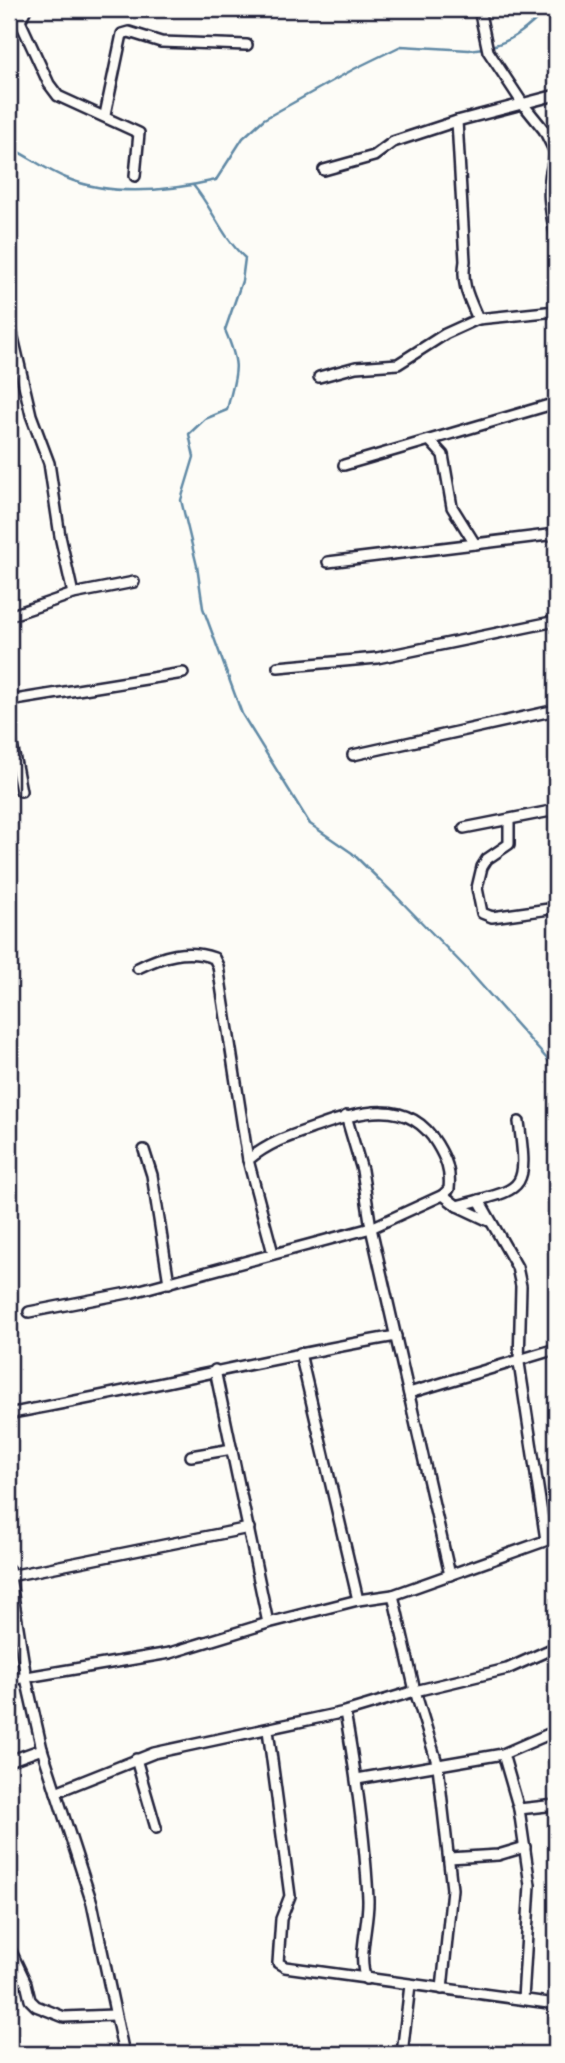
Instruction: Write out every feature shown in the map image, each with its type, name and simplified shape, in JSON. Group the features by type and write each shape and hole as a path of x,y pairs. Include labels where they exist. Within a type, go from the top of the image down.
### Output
{"street":[{"path":"20,21 26,9"},
{"path":"479,9 486,46 523,104 544,130 556,153 547,182 547,198 556,237"},
{"path":"9,10 20,21 49,84 58,96 139,133 135,176"},
{"path":"104,115 122,34 129,32 161,42 247,45"},
{"path":"324,170 374,156 393,142 457,121 556,95"},
{"path":"457,121 465,261 463,276 467,301 478,319"},
{"path":"319,377 356,367 398,364 445,334 478,319 556,311"},
{"path":"9,320 31,415 50,463 60,536 73,594"},
{"path":"344,465 431,442 556,403"},
{"path":"431,442 443,455 452,507 475,544"},
{"path":"328,562 556,534"},
{"path":"9,616 73,594 134,582"},
{"path":"278,667 377,658 556,621"},
{"path":"9,701 183,673"},
{"path":"353,755 556,710"},
{"path":"9,729 20,791"},
{"path":"464,828 556,810"},
{"path":"509,821 509,844 487,859 478,880 482,913 492,917 556,908"},
{"path":"138,968 159,958 193,953 214,958 218,966 248,1160 273,1253"},
{"path":"29,1312 169,1283 371,1228 443,1195 449,1189 451,1176 446,1158 434,1139 416,1121 396,1112 379,1110 346,1116 275,1140 248,1160"},
{"path":"346,1116 362,1170 371,1228 450,1575"},
{"path":"457,1206 511,1190 521,1181 524,1161 519,1122"},
{"path":"144,1150 155,1186 169,1283"},
{"path":"443,1195 457,1206 489,1221"},
{"path":"478,1200 517,1267 519,1277 519,1363 546,1541"},
{"path":"9,1418 12,1413 107,1396 215,1370 396,1335"},
{"path":"409,1393 519,1363 556,1349"},
{"path":"300,1353 358,1600"},
{"path":"215,1370 268,1623"},
{"path":"191,1456 232,1449"},
{"path":"124,2054 92,1903 42,1749 26,1678 9,1573 249,1528"},
{"path":"9,1680 170,1653 268,1623 358,1600 393,1595 556,1537"},
{"path":"393,1595 415,1691 438,1766 452,1889 442,1989"},
{"path":"56,1792 136,1759 345,1712 415,1691 507,1670 556,1647"},
{"path":"345,1712 357,1779 368,1897 368,1934 362,1962 366,1979"},
{"path":"268,1730 290,1896 281,1919 278,1963 285,1967 366,1979 556,2004"},
{"path":"357,1779 503,1754 556,1731"},
{"path":"9,1760 42,1749"},
{"path":"503,1754 519,1809 530,1885 523,2000"},
{"path":"136,1759 156,1828"},
{"path":"519,1809 556,1805"},
{"path":"449,1858 498,1855 525,1847"},
{"path":"9,1947 26,1983 30,2000 36,2006 64,2017 114,2015"},
{"path":"402,2054 410,1985"}],"waterway":[{"path":"490,46 514,37 547,9"},
{"path":"9,147 66,178 102,188 141,190 198,184 216,180 243,138 264,119 401,46 469,50 483,48"},
{"path":"193,185 230,241 245,258 242,281 225,330 234,354 236,370 227,410 205,419 189,434 194,457 181,500 197,566 203,608 242,714 310,824 352,853 395,895 467,969 556,1069"}]}
